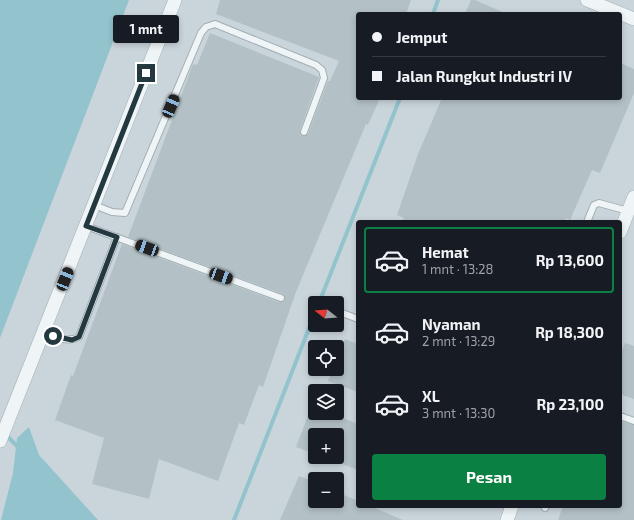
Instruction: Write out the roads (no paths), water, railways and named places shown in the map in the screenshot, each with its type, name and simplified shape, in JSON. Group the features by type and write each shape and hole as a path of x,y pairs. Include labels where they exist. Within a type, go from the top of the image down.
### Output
{"street":[{"path":"0,440 175,0"},
{"path":"587,0 605,3 621,12"},
{"path":"622,12 634,19"},
{"path":"622,227 634,197"},
{"path":"507,520 511,508"}],"lane":[{"path":"94,205 112,212 125,213 201,33 206,27 215,24 316,65 322,70 324,78 304,132"},
{"path":"587,220 594,205 599,203 628,211"},
{"path":"86,226 281,298"},
{"path":"44,332 62,339 72,340 79,337 117,237"},
{"path":"344,314 356,318"},
{"path":"622,417 634,421"}],"water":[{"path":"0,0 129,0 0,338"},
{"path":"29,427 39,455 98,520 1,520 13,473 17,438"}],"waterway":[{"path":"434,12 438,0"},
{"path":"322,296 399,100"},
{"path":"234,520 308,331"},
{"path":"6,435 19,448"}]}
